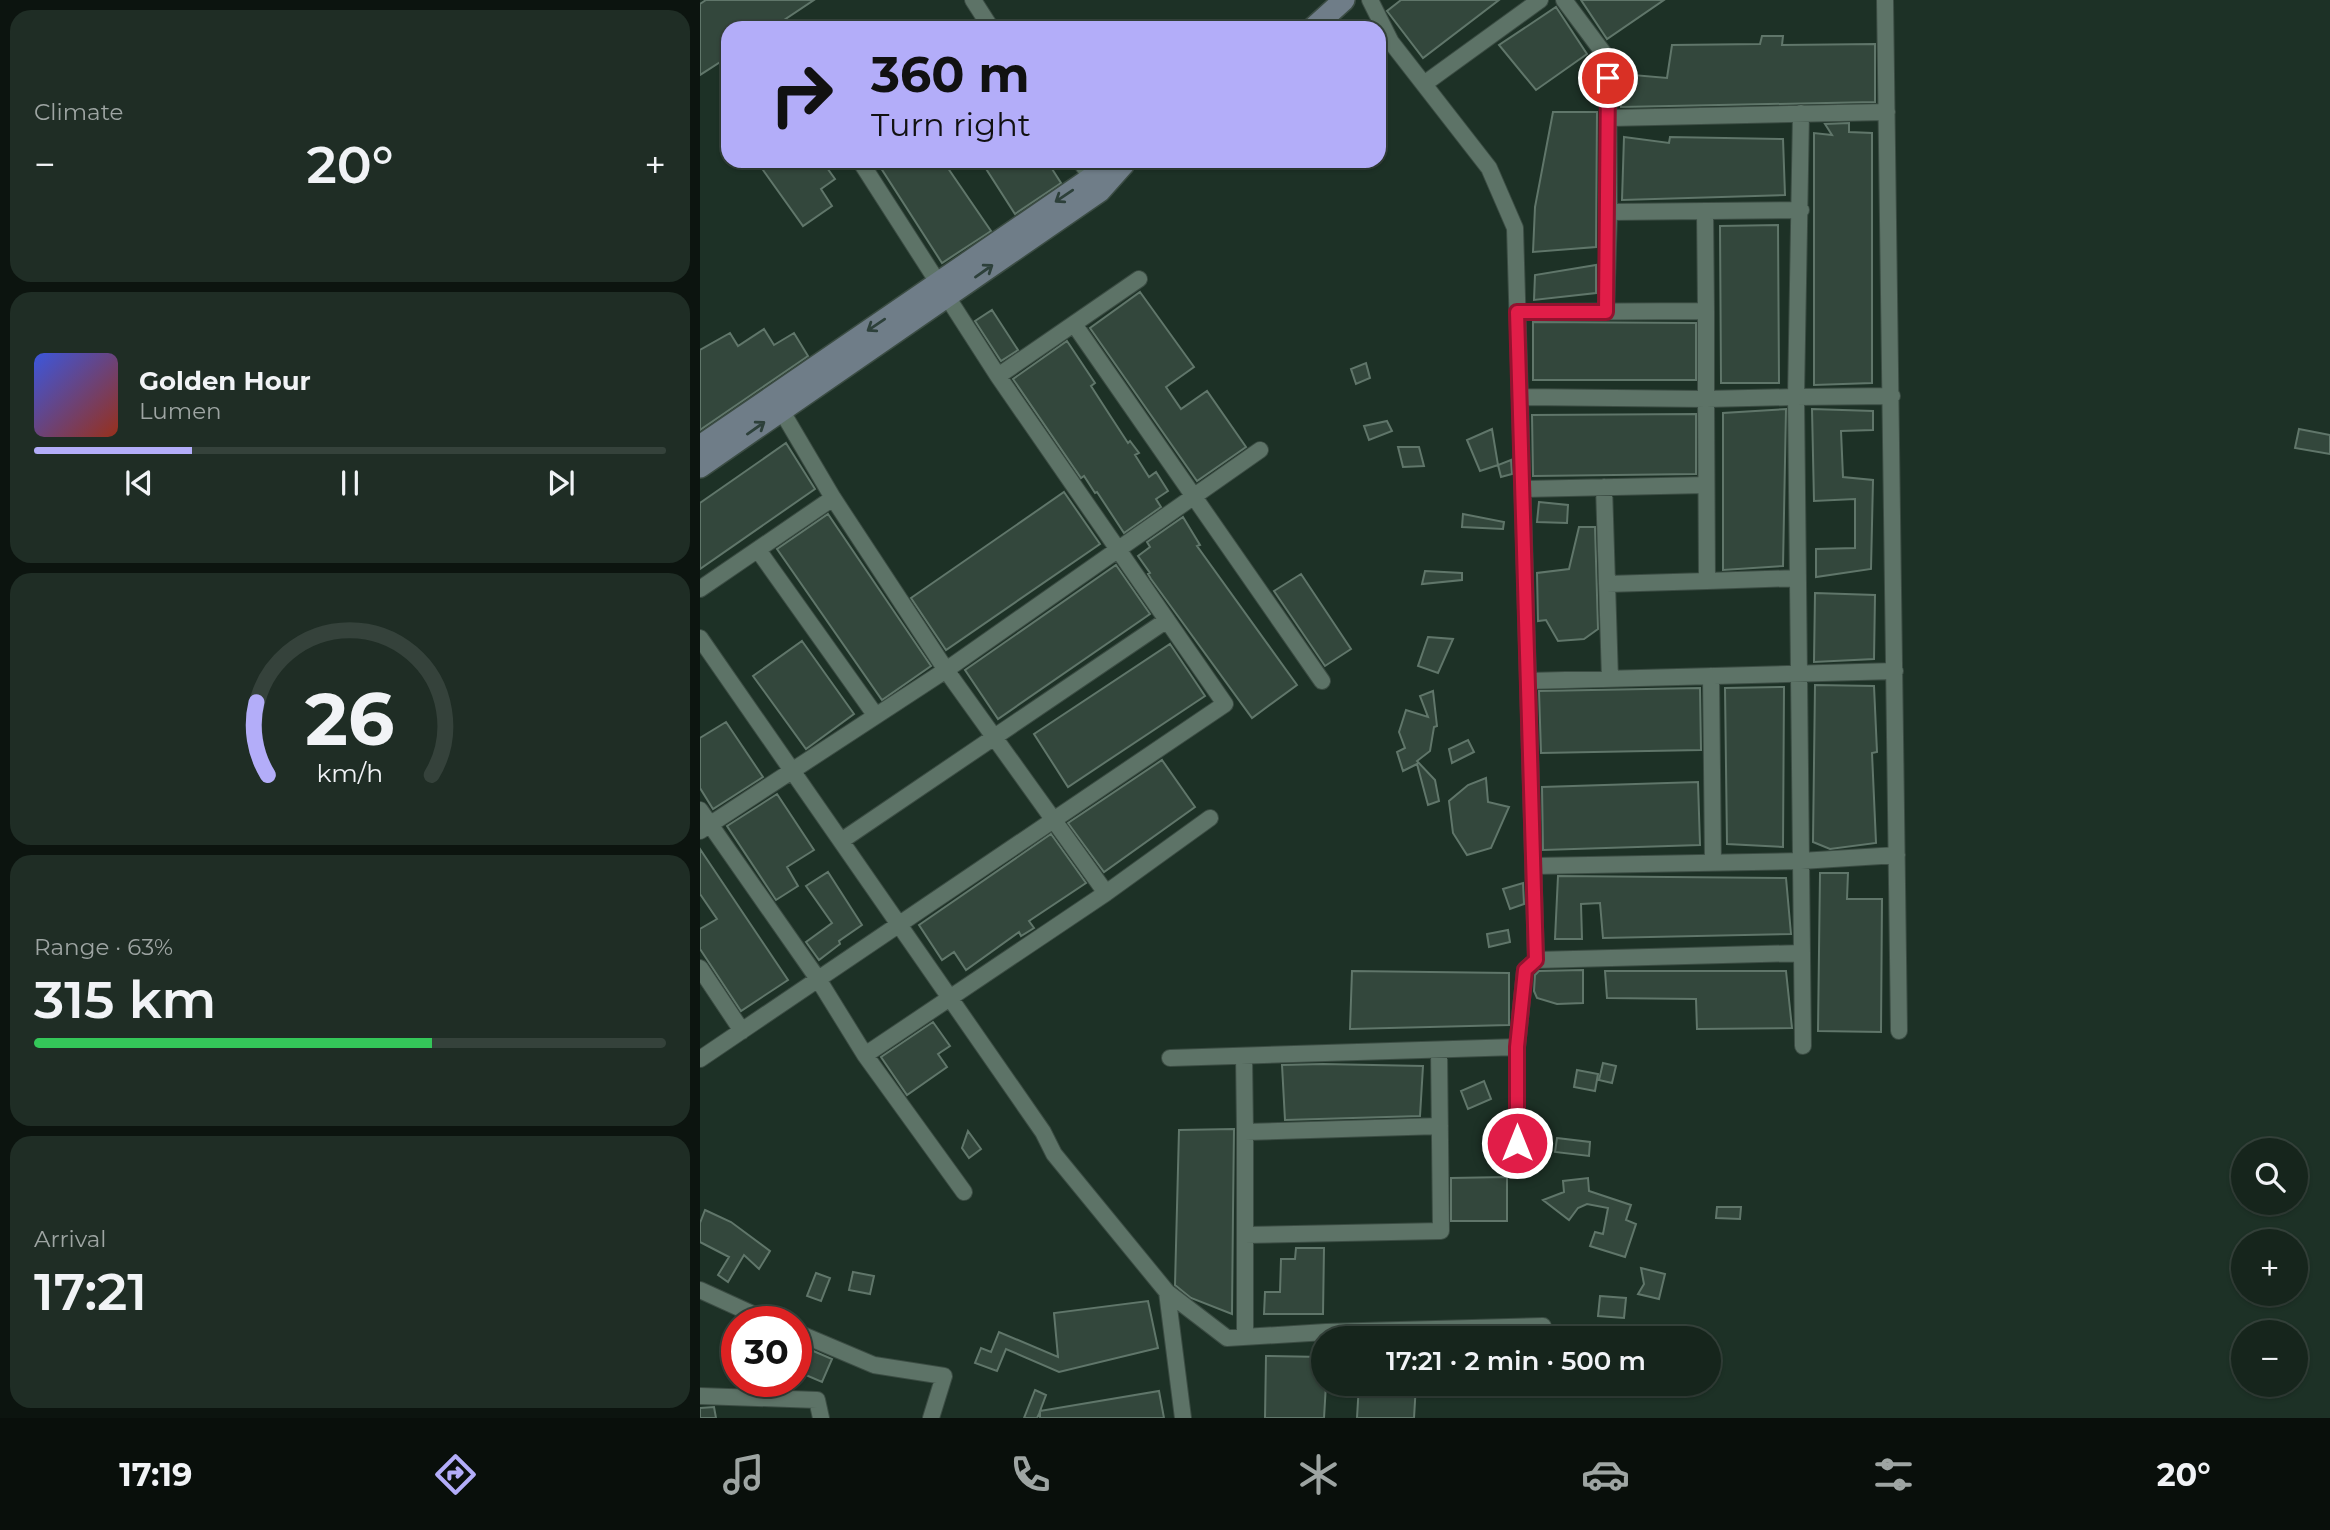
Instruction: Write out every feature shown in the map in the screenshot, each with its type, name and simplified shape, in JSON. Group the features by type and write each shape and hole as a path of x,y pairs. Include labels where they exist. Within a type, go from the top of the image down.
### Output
{"street":[{"path":"973,0 986,21"},
{"path":"1321,21 1344,0"},
{"path":"1370,0 1380,21"},
{"path":"1424,84 1540,0"},
{"path":"1564,0 1608,59 1610,118 1606,312"},
{"path":"1885,0 1899,1031"},
{"path":"1386,32 1489,167 1515,228 1536,960"},
{"path":"1610,118 1887,111"},
{"path":"1801,113 1796,397 1803,1046"},
{"path":"700,1059 1225,704 999,376 865,168"},
{"path":"700,467 777,403 943,289 1090,177 1113,168"},
{"path":"1609,212 1801,210"},
{"path":"1705,211 1707,581"},
{"path":"999,376 1139,279"},
{"path":"1517,312 1706,311"},
{"path":"1074,324 1322,681"},
{"path":"1520,397 1706,399 1892,396"},
{"path":"700,446 777,403"},
{"path":"777,403 833,498 946,670 1106,893"},
{"path":"705,828 946,670 1259,450"},
{"path":"1522,489 1706,485"},
{"path":"1604,487 1610,679"},
{"path":"700,589 833,498"},
{"path":"758,550 876,716"},
{"path":"1607,584 1798,578"},
{"path":"841,841 1167,620"},
{"path":"700,638 1044,1132 1054,1154 1167,1292 1227,1338 1311,1333"},
{"path":"1528,681 1895,671"},
{"path":"1711,676 1713,863"},
{"path":"700,810 705,828 818,979 865,1055 964,1192"},
{"path":"865,1055 1106,893 1209,818"},
{"path":"1534,866 1801,861 1897,855"},
{"path":"1517,1143 1517,1047 1525,970 1536,960 1802,953"},
{"path":"700,968 742,1031"},
{"path":"1170,1058 1517,1047"},
{"path":"1245,1235 1441,1231 1439,1050"},
{"path":"1244,1056 1245,1337"},
{"path":"1245,1132 1440,1126"},
{"path":"700,1290 735,1306"},
{"path":"1167,1292 1183,1418"},
{"path":"812,1339 874,1365 944,1376 931,1418"},
{"path":"700,1396 817,1400 821,1418"}],"building":[{"path":"706,0 814,0 782,21 721,21 721,62 700,75 700,4"},
{"path":"1401,0 1499,0 1423,58 1387,11"},
{"path":"1581,0 1664,0 1607,39"},
{"path":"1556,7 1587,54 1536,90 1499,45"},
{"path":"1762,36 1783,36 1782,45 1875,44 1875,102 1621,107 1622,74 1667,78 1672,45 1760,44"},
{"path":"1553,112 1597,112 1596,247 1533,252 1535,207"},
{"path":"1849,123 1849,132 1872,133 1872,383 1814,385 1814,133 1832,135 1825,124"},
{"path":"1624,137 1669,143 1670,137 1783,139 1785,195 1622,200"},
{"path":"827,168 835,179 821,189 832,206 803,226 763,170"},
{"path":"881,168 948,168 991,231 942,263"},
{"path":"985,168 1051,168 1061,183 1015,214"},
{"path":"1778,225 1779,383 1721,383 1720,226"},
{"path":"1596,265 1596,293 1534,300 1535,275"},
{"path":"1140,292 1194,367 1166,387 1181,409 1207,391 1246,447 1197,481 1090,328"},
{"path":"992,310 1018,350 1001,361 975,321"},
{"path":"1533,322 1696,323 1696,380 1533,380"},
{"path":"764,329 774,345 794,333 808,356 700,430 700,350 730,333 738,346"},
{"path":"1067,341 1095,383 1091,386 1128,443 1130,441 1139,453 1135,455 1149,477 1156,472 1168,491 1156,499 1161,507 1124,533 1097,492 1095,493 1084,476 1081,478 1013,379"},
{"path":"1366,363 1370,378 1356,384 1351,369"},
{"path":"1786,409 1783,566 1723,570 1723,413"},
{"path":"1812,409 1873,411 1873,430 1841,431 1843,477 1873,480 1871,569 1816,577 1816,549 1855,548 1855,499 1814,501"},
{"path":"1696,414 1696,474 1533,476 1532,415"},
{"path":"1387,421 1392,431 1369,440 1364,426"},
{"path":"1492,429 1498,465 1480,471 1467,440"},
{"path":"2299,429 2330,435 2330,454 2295,448"},
{"path":"786,443 815,489 700,569 700,503"},
{"path":"1398,447 1419,447 1424,466 1403,467"},
{"path":"1511,460 1512,474 1501,477 1498,465"},
{"path":"1064,492 1100,544 946,650 911,598"},
{"path":"1539,502 1568,505 1567,523 1537,522"},
{"path":"828,514 931,666 882,700 777,549"},
{"path":"1463,514 1504,522 1503,529 1462,527"},
{"path":"1183,517 1200,545 1197,546 1297,685 1252,718 1151,579 1138,556 1150,547 1147,542"},
{"path":"1579,527 1595,527 1598,629 1584,639 1558,641 1546,620 1538,621 1537,573 1569,569"},
{"path":"1116,565 1150,614 998,719 965,670"},
{"path":"1425,571 1462,573 1462,580 1422,584"},
{"path":"1301,574 1351,649 1325,666 1274,591"},
{"path":"1815,593 1875,595 1874,659 1814,662"},
{"path":"1428,637 1453,639 1438,673 1418,666"},
{"path":"802,641 854,714 806,749 753,676"},
{"path":"1170,644 1205,696 1068,787 1034,734"},
{"path":"1815,685 1874,686 1877,752 1872,753 1876,843 1830,849 1813,842"},
{"path":"1784,687 1783,847 1727,844 1725,688"},
{"path":"1700,688 1701,750 1541,753 1539,691"},
{"path":"1433,691 1437,726 1434,727 1430,751 1417,761 1435,780 1439,801 1428,805 1417,764 1403,771 1397,752 1405,748 1399,732 1406,710 1428,717 1420,696"},
{"path":"726,722 763,777 713,809 700,788 700,738"},
{"path":"1468,740 1474,752 1452,763 1449,749"},
{"path":"1162,760 1195,807 1104,872 1068,823"},
{"path":"1486,778 1488,802 1509,807 1491,848 1467,855 1453,833 1449,801 1468,785"},
{"path":"1698,782 1700,845 1543,850 1542,787"},
{"path":"777,794 814,850 787,867 798,886 776,900 727,826"},
{"path":"1051,834 1086,883 1029,921 1034,928 1021,936 1019,932 966,970 954,952 942,960 919,925"},
{"path":"700,849 788,980 741,1011 700,949 700,929 717,919 700,894"},
{"path":"828,872 862,925 839,941 840,944 819,960 806,942 832,923 806,886"},
{"path":"1820,873 1848,873 1847,899 1882,899 1881,1032 1818,1031"},
{"path":"1558,876 1786,878 1791,934 1603,938 1600,903 1581,904 1582,939 1555,939"},
{"path":"1523,883 1524,904 1510,909 1503,889"},
{"path":"1508,930 1510,942 1489,947 1487,934"},
{"path":"1583,970 1583,1003 1557,1004 1537,998 1534,991 1535,975 1539,971"},
{"path":"1352,971 1509,973 1509,1025 1350,1029"},
{"path":"1605,971 1786,971 1792,1028 1697,1029 1696,999 1607,998"},
{"path":"933,1022 950,1046 938,1054 947,1067 907,1095 881,1057"},
{"path":"1603,1063 1616,1066 1612,1083 1599,1080"},
{"path":"1282,1065 1423,1066 1420,1116 1285,1120"},
{"path":"1577,1070 1598,1074 1595,1091 1574,1087"},
{"path":"1484,1081 1491,1099 1468,1109 1461,1091"},
{"path":"1234,1129 1232,1314 1191,1298 1175,1285 1179,1130"},
{"path":"968,1131 981,1149 969,1158 962,1148"},
{"path":"1557,1138 1590,1142 1589,1156 1555,1152"},
{"path":"1507,1177 1507,1221 1451,1221 1451,1178"},
{"path":"1588,1178 1589,1191 1631,1205 1626,1220 1636,1224 1625,1257 1590,1246 1595,1232 1603,1234 1608,1208 1587,1204 1578,1208 1569,1220 1543,1200 1564,1192 1563,1181"},
{"path":"1717,1207 1741,1207 1740,1219 1716,1218"},
{"path":"705,1210 731,1222 770,1251 759,1269 744,1255 728,1282 718,1275 729,1257 700,1242 700,1223"},
{"path":"1296,1248 1324,1248 1323,1314 1264,1314 1265,1292 1280,1292 1281,1259 1295,1259"},
{"path":"1641,1268 1665,1274 1659,1299 1638,1294 1644,1284"},
{"path":"853,1272 874,1276 870,1294 849,1290"},
{"path":"816,1273 830,1278 821,1301 807,1296"},
{"path":"1600,1296 1626,1298 1624,1318 1598,1316"},
{"path":"1148,1301 1158,1348 1059,1372 1006,1349 997,1371 975,1363 981,1348 991,1352 999,1332 1058,1357 1054,1313"},
{"path":"812,1350 832,1359 822,1382 812,1378"},
{"path":"1266,1356 1311,1357 1311,1396 1325,1396 1324,1418 1265,1418"},
{"path":"1035,1390 1046,1395 1040,1411 1159,1391 1164,1418 1040,1418 1040,1412 1037,1418 1024,1418"},
{"path":"1358,1396 1415,1396 1414,1418 1357,1418"},
{"path":"714,1407 716,1418 700,1418 700,1408"}],"route":[{"path":"1517,1143 1517,1047 1525,970 1536,960 1517,312 1606,312 1610,118 1608,78"}]}
